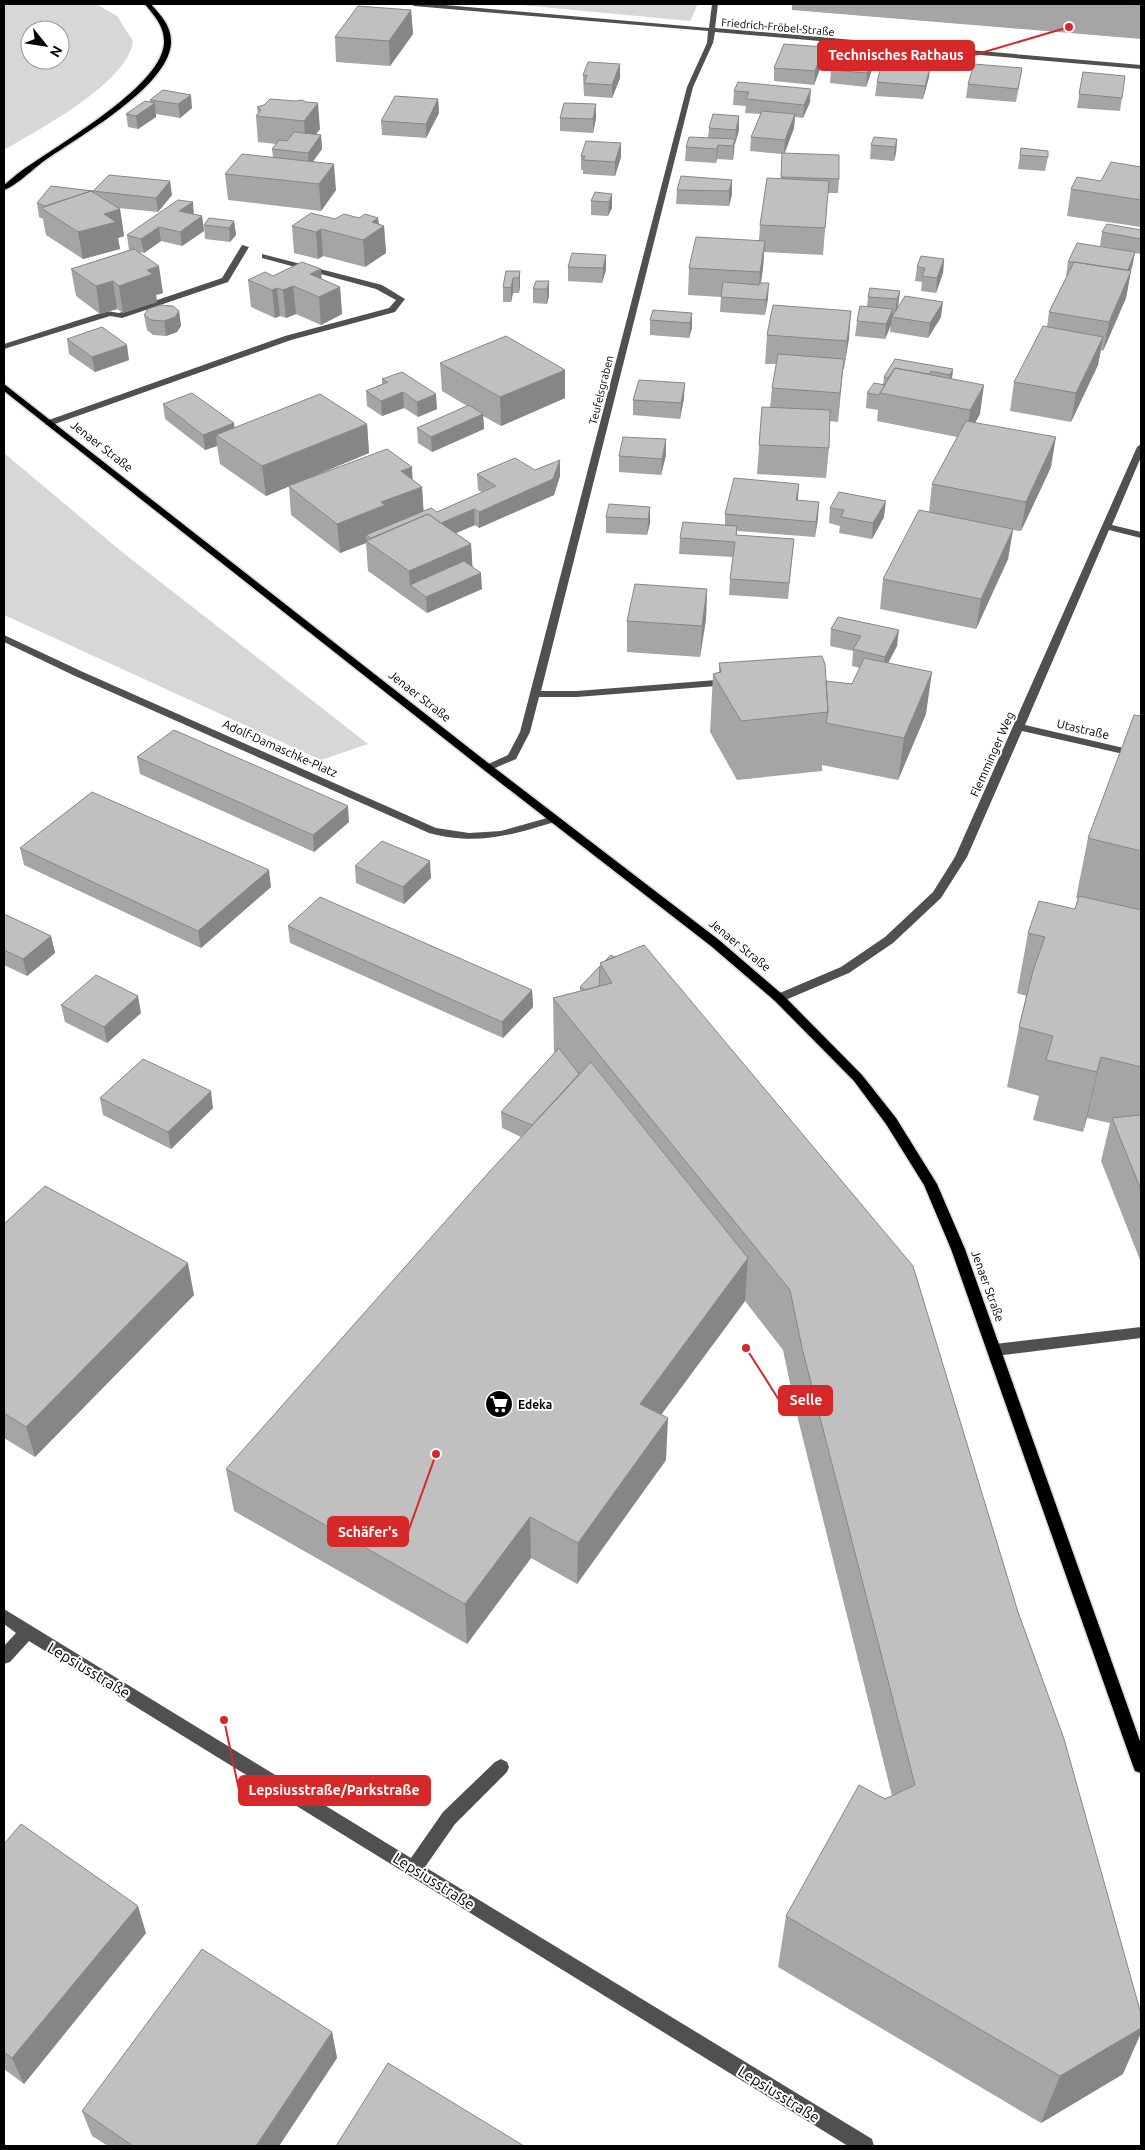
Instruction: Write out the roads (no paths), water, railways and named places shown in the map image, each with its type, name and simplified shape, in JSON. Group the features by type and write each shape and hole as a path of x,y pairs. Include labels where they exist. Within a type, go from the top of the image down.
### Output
{"main road":[{"path":"4,188 122,104 144,86 158,68 166,53 168,37 162,17 148,4"},
{"name":"Jenaer Straße","path":"4,387 488,768 715,943 779,998 858,1078 890,1121 930,1184 958,1249 1141,1766"}],"street":[{"name":"Friedrich-Fröbel-Straße","path":"414,4 1141,67"},
{"name":"Teufelsgraben","path":"488,768 512,757 525,732 690,88 710,43 715,4"},
{"path":"4,347 110,314 119,316 225,280 245,247"},
{"path":"49,423 288,338 392,310 401,299 379,287 265,256"},
{"name":"Flemminger Weg","path":"779,998 844,970 888,940 936,895 961,858 1108,528 1141,447"},
{"path":"1108,528 1141,534"},
{"name":"Adolf-Damaschke-Platz","path":"4,638 79,674 433,831 469,836 502,834 554,819"},
{"path":"534,694 577,694 738,681"},
{"name":"Utastraße","path":"1019,728 1141,755"},
{"path":"995,1350 1141,1332"},
{"name":"Lepsiusstraße","path":"4,1616 27,1632 865,2146"},
{"path":"4,1657 27,1632"},
{"path":"414,1869 449,1818 500,1767"}],"place":[{"name":"Technisches Rathaus","path":"1069,27"},
{"name":"Selle","path":"746,1348"},
{"name":"Edeka","path":"499,1404"},
{"name":"Schäfer's","path":"436,1454"},
{"name":"Lepsiusstraße/Parkstraße","path":"224,1720"}]}
